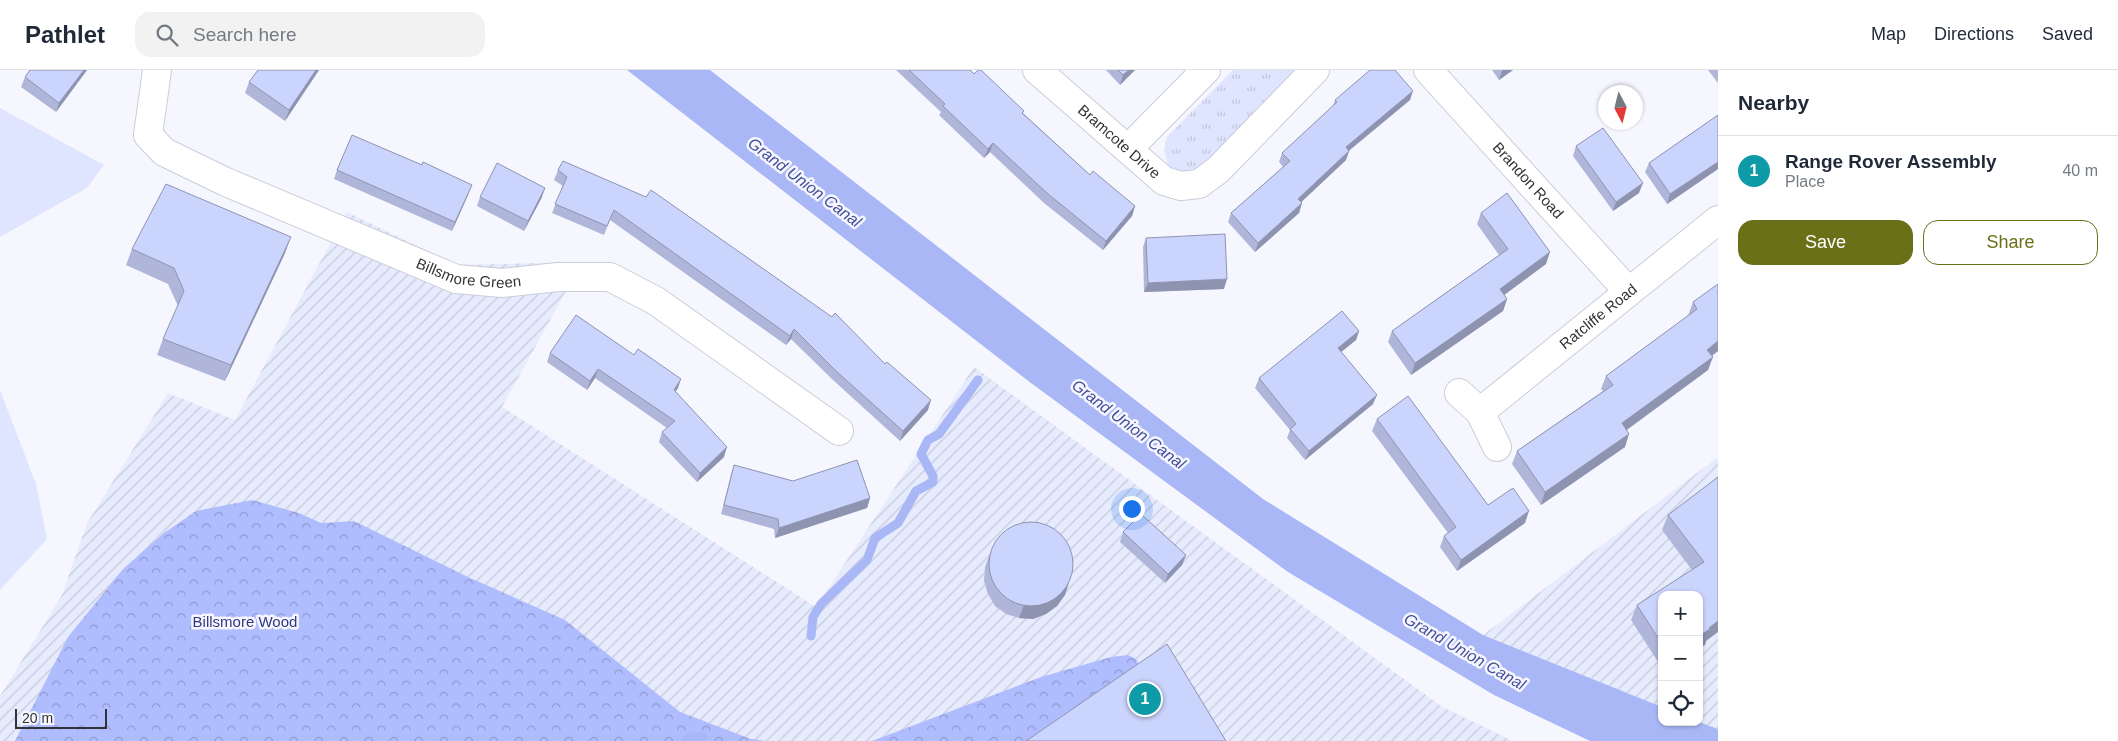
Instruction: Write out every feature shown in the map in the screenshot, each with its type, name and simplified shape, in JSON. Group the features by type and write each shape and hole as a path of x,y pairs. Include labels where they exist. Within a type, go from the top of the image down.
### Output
{"street":[{"name":"Billsmore Green","path":"157,70 148,135 164,152 226,182 456,279 502,283 558,277 610,276 656,301 839,432"},
{"name":"Bramcote Drive","path":"1037,70 1164,181 1181,186 1199,184 1218,170 1315,70"},
{"path":"1128,149 1206,70"},
{"name":"Brandon Road","path":"1428,70 1628,291"},
{"name":"Ratcliffe Road","path":"1480,412 1718,220"},
{"path":"1459,392 1480,412 1497,447"}],"shaded area":[{"path":"347,212 457,265 582,262 502,407 816,607 974,367 1441,706 1513,741 0,741 0,696 62,595 87,523 168,393 235,420"},
{"path":"1718,457 1718,729 1703,723 1703,591 1658,591 1658,705 1483,635"}],"green space":[{"path":"1233,70 1306,70 1202,170 1184,173 1169,168 1164,150 1167,137"},
{"path":"0,108 104,165 87,188 0,237"},
{"path":"0,390 36,484 47,539 0,590"},
{"name":"Billsmore Wood","path":"252,500 299,513 321,523 354,521 468,577 565,620 680,712 751,739 765,741 15,741 68,637 123,569 164,533 196,511"},
{"path":"1128,655 1136,659 1139,665 1036,741 872,741 1041,677 1111,657"}],"water":[{"name":"Grand Union Canal","path":"627,70 710,70 1263,499 1483,635 1658,705 1658,726 1703,726 1703,723 1718,729 1718,741 1590,741 1494,695 1288,572 1031,383"}],"building":[{"path":"30,70 84,70 59,103 25,77"},
{"path":"258,70 316,70 289,110 249,82"},
{"path":"909,70 970,70 974,74 981,70 1024,111 1022,113 1090,175 1093,171 1135,206 1106,241 1048,194 993,143 988,149"},
{"path":"1118,70 1129,70 1123,75"},
{"path":"1370,70 1395,70 1413,91 1346,147 1349,151 1298,199 1302,203 1258,243 1231,213 1290,161 1282,153 1337,102 1335,100"},
{"path":"1718,115 1718,162 1670,194 1649,163"},
{"path":"1600,130 1604,130 1643,183 1616,202 1576,146"},
{"path":"352,135 422,165 423,162 472,185 455,222 337,170"},
{"path":"563,161 646,197 651,190 832,317 835,313 885,364 887,362 931,400 903,431 836,371 794,329 790,336 614,210 607,226 555,204 567,177 558,170"},
{"path":"497,163 545,188 528,221 480,197"},
{"path":"166,184 291,237 231,365 163,339 184,291 174,268 132,249"},
{"path":"1507,193 1550,252 1500,289 1507,299 1415,363 1392,331 1508,249 1481,213"},
{"path":"1225,234 1227,279 1148,283 1146,238"},
{"path":"1718,284 1718,341 1707,350 1713,357 1622,423 1629,434 1545,492 1517,451 1613,385 1606,376 1697,309 1693,302"},
{"path":"1342,311 1359,331 1338,348 1377,395 1309,451 1290,429 1296,424 1259,378"},
{"path":"576,315 634,355 638,349 681,379 674,390 727,447 700,473 662,432 675,421 598,369 590,381 550,353"},
{"path":"1408,396 1488,505 1513,488 1529,511 1461,560 1444,536 1456,527 1377,419"},
{"path":"857,460 870,498 779,528 778,519 724,505 734,465 793,481"},
{"path":"1718,477 1718,621 1703,633 1703,591 1659,591 1704,562 1668,515"},
{"path":"1141,514 1186,555 1168,574 1123,532"},
{"path":"1031,522 1047,525 1061,534 1070,548 1073,564 1070,580 1061,594 1047,603 1031,606 1015,603 1001,594 992,580 989,564 992,548 1001,534 1015,525"},
{"path":"1658,592 1658,638 1637,605"},
{"path":"1167,644 1226,741 1026,741"}],"waterway":[{"path":"811,636 813,617 821,604 867,560 875,538 898,523 916,491 933,482 933,476 921,454 928,440 939,434 978,380"},
{"path":"686,741 689,737 703,737"}],"place":[{"name":"Range Rover Assembly","path":"1145,699"}]}
